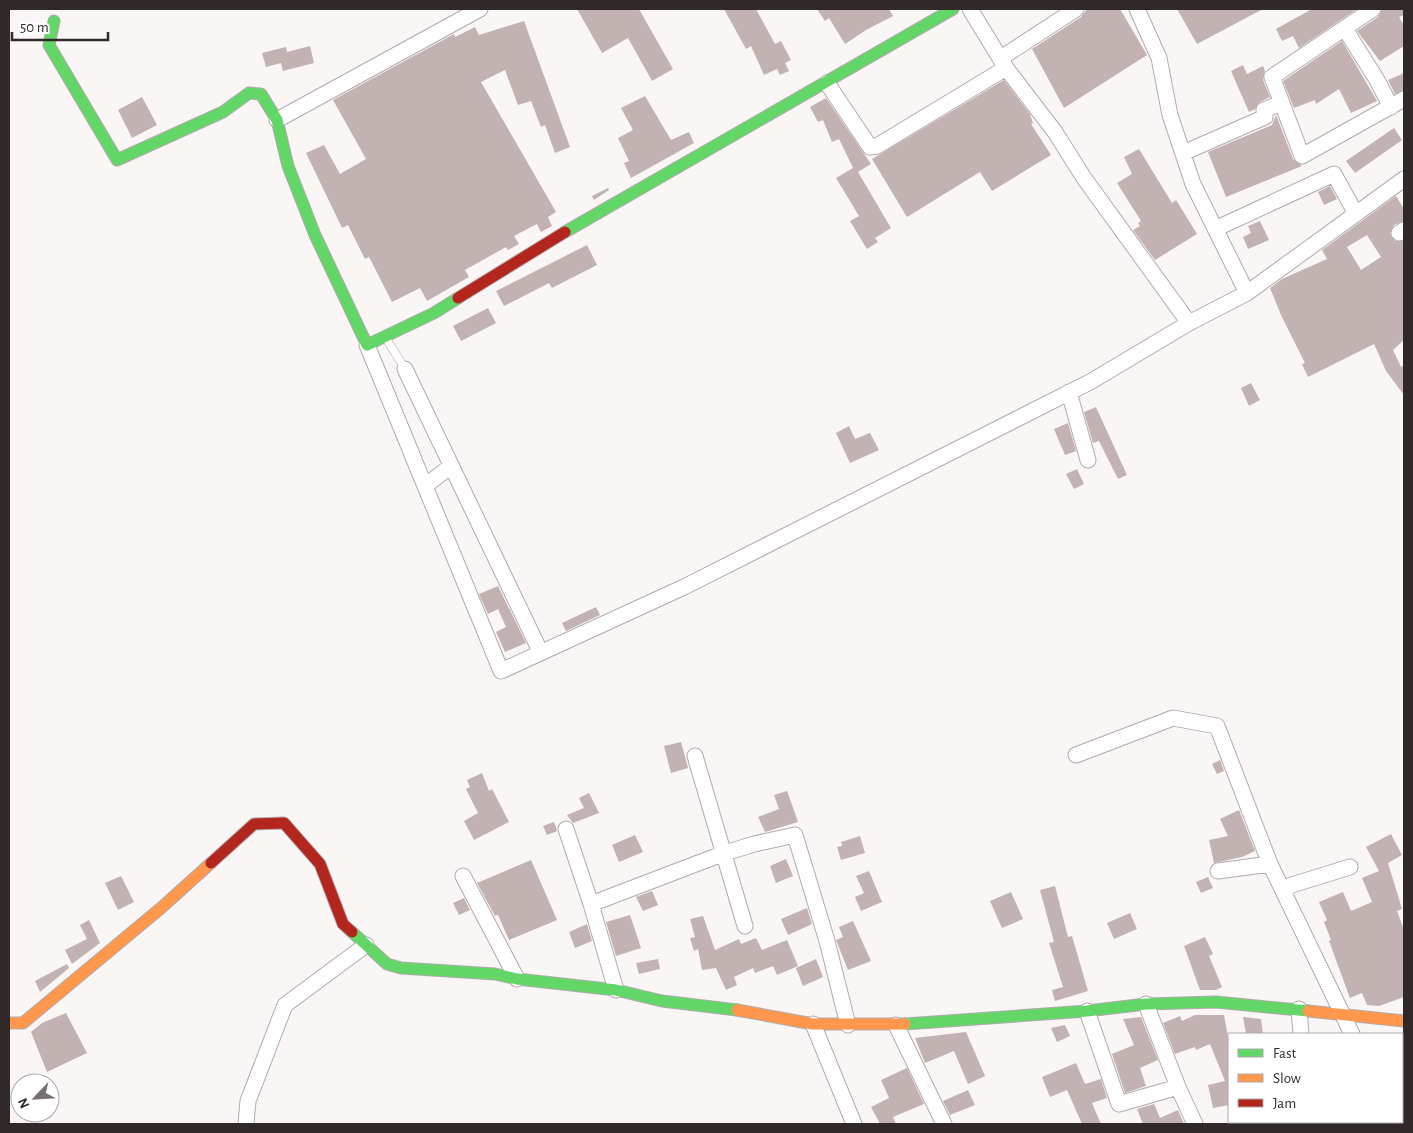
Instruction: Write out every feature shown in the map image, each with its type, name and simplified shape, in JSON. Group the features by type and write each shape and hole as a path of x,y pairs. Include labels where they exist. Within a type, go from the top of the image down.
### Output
{"street":[{"path":"277,120 480,9"},
{"path":"367,345 434,313 616,201 828,82 953,9"},
{"path":"970,9 1004,63 1055,132 1084,178 1189,323"},
{"path":"828,82 870,147 877,146 1004,63 1076,9"},
{"path":"1137,9 1160,58 1170,116 1193,184 1247,293"},
{"path":"1373,9 1272,77 1302,156 1404,99"},
{"path":"54,21 49,45 117,160 223,112 249,93 261,94 277,120 288,166 315,235 367,345 501,671 684,587 1069,392 1189,323 1247,293 1404,179"},
{"path":"1345,29 1377,80 1391,107"},
{"path":"1183,153 1265,117 1264,110 1281,103"},
{"path":"1215,229 1334,174 1356,214"},
{"path":"404,369 541,652"},
{"path":"1069,392 1088,460"},
{"path":"425,486 451,466"},
{"path":"1076,755 1172,718 1217,726 1270,864 1352,1033"},
{"path":"694,756 745,926"},
{"path":"9,1023 24,1022 161,908 254,824 284,823 320,864 343,924 387,964 401,968 495,974 518,980 616,990 662,1001 746,1011 813,1024 896,1025 1087,1011 1146,1004 1216,1002 1404,1021"},
{"path":"566,829 591,904 616,990"},
{"path":"591,904 722,854 754,844 795,835 827,941 848,1025"},
{"path":"1218,871 1270,864"},
{"path":"1282,888 1350,867"},
{"path":"462,876 518,980"},
{"path":"246,1124 248,1101 285,1005 366,945"},
{"path":"1146,1004 1178,1087 1195,1124"},
{"path":"1299,1009 1301,1033"},
{"path":"1087,1011 1119,1104 1178,1087"},
{"path":"813,1024 854,1124"},
{"path":"896,1025 944,1124"}],"lane":[{"path":"385,337 404,369"}],"building":[{"path":"577,9 639,9 673,69 652,81 628,38 602,53"},
{"path":"724,9 756,9 775,44 781,41 791,60 785,63 789,71 780,75 777,69 764,75 751,46 746,49"},
{"path":"817,9 889,9 893,16 866,30 845,44 829,18 825,21"},
{"path":"1087,9 1120,9 1147,55 1064,108 1032,49 1081,17"},
{"path":"1177,9 1263,9 1197,44"},
{"path":"1312,9 1357,9 1299,48 1293,36 1282,41 1276,29"},
{"path":"1382,9 1404,9 1404,15 1399,17 1404,25 1404,46 1380,61 1357,31 1378,17"},
{"path":"524,21 570,147 555,153 545,125 541,127 531,101 518,105 505,70 481,82 556,212 548,217 552,226 541,232 537,224 514,236 519,244 508,250 506,247 465,270 469,277 427,301 420,288 392,302 369,257 365,259 348,225 342,228 306,153 324,145 340,174 366,159 333,100 454,34 455,37 475,27 479,35"},
{"path":"1342,41 1377,101 1351,113 1339,89 1316,104 1315,100 1294,108 1283,81"},
{"path":"310,46 314,63 283,71 281,63 266,67 262,53 286,47 287,52"},
{"path":"1243,65 1247,74 1263,66 1265,71 1263,80 1270,97 1260,102 1255,109 1249,112 1231,71"},
{"path":"1404,73 1404,90 1395,94 1388,80"},
{"path":"1004,80 1030,114 1033,123 1031,124 1051,155 992,191 980,172 907,217 872,159"},
{"path":"645,96 671,140 689,132 694,143 631,178 624,163 629,161 618,138 633,130 621,108"},
{"path":"142,97 157,125 132,138 118,110"},
{"path":"826,98 871,164 858,172 891,228 875,238 878,242 867,249 850,221 859,216 836,178 853,168 839,139 832,142 823,120 818,122 810,107"},
{"path":"1276,115 1293,159 1302,166 1226,197 1208,152 1272,125"},
{"path":"1394,128 1402,140 1355,173 1346,161"},
{"path":"1139,149 1172,203 1176,200 1197,234 1155,260 1133,230 1140,226 1138,223 1141,221 1117,183 1132,174 1124,157"},
{"path":"1330,186 1337,199 1324,205 1318,192"},
{"path":"608,188 609,190 594,200 592,196"},
{"path":"1396,196 1404,209 1404,221 1394,225 1390,234 1395,241 1404,241 1404,340 1393,350 1401,367 1404,365 1404,395 1386,371 1374,344 1308,377 1302,364 1305,363 1270,288 1282,279 1327,259 1322,250","holes":["1367,235 1381,257 1361,270 1347,247"]},
{"path":"1260,221 1269,240 1248,249 1243,237 1251,233 1248,226"},
{"path":"587,245 597,265 552,288 549,283 504,306 496,291"},
{"path":"488,308 496,323 461,341 453,326"},
{"path":"1251,383 1260,400 1249,406 1241,388"},
{"path":"1096,407 1127,475 1118,479 1099,441 1093,443 1084,412"},
{"path":"1068,423 1076,451 1065,455 1054,429"},
{"path":"849,426 855,439 870,433 879,450 850,463 836,433"},
{"path":"1077,469 1084,484 1074,489 1066,474"},
{"path":"498,586 526,643 505,652 496,632 506,627 498,609 488,614 479,594"},
{"path":"596,607 600,615 566,631 562,623"},
{"path":"681,742 688,768 671,773 664,746"},
{"path":"1220,760 1224,771 1217,774 1212,764"},
{"path":"482,773 489,791 492,789 509,822 474,840 464,821 478,813 466,789 470,787 467,780"},
{"path":"787,791 798,822 765,832 758,817 779,809 774,795"},
{"path":"589,793 599,813 573,823 567,815 584,808 579,798"},
{"path":"1239,810 1255,851 1242,857 1214,863 1209,840 1228,836 1220,819"},
{"path":"554,822 557,831 547,835 543,826"},
{"path":"1391,834 1402,855 1388,863 1402,909 1397,911 1404,930 1404,997 1379,1006 1367,1005 1362,993 1350,998 1329,941 1331,940 1324,922 1327,920 1319,902 1343,892 1351,911 1372,902 1362,878 1379,871 1366,847"},
{"path":"635,835 643,852 619,862 612,845"},
{"path":"860,836 865,853 841,860 837,847 842,846 841,842"},
{"path":"786,859 793,876 776,883 770,866"},
{"path":"531,860 557,920 509,940 498,915 495,916 477,883"},
{"path":"869,871 882,902 861,911 855,897 864,893 856,876"},
{"path":"121,876 134,902 118,910 105,883"},
{"path":"1208,877 1213,888 1201,893 1196,882"},
{"path":"1055,886 1068,937 1072,936 1088,991 1055,1001 1052,990 1063,987 1049,943 1054,942 1040,890"},
{"path":"652,891 658,905 643,911 636,897"},
{"path":"1011,892 1023,919 1002,928 990,901"},
{"path":"464,898 470,910 459,915 453,903"},
{"path":"807,908 812,924 788,935 781,919"},
{"path":"1130,913 1137,929 1114,939 1107,923"},
{"path":"630,915 641,948 616,956 606,922"},
{"path":"703,916 715,950 739,939 741,944 756,938 762,950 787,940 798,966 777,975 773,966 755,973 753,968 734,977 737,985 726,990 716,968 702,970 698,949 694,951 690,938 695,937 690,919"},
{"path":"89,920 100,943 72,964 65,950 87,939 80,925"},
{"path":"853,921 871,961 848,970 836,940 843,937 839,927"},
{"path":"587,924 592,941 575,948 569,932"},
{"path":"1205,937 1213,954 1209,956 1222,987 1216,990 1200,990 1184,946"},
{"path":"658,959 660,969 639,974 636,963"},
{"path":"816,959 823,977 803,986 796,968"},
{"path":"67,964 69,968 40,992 35,981"},
{"path":"66,1013 87,1053 47,1072 31,1032 42,1023"},
{"path":"1195,1015 1224,1015 1228,1037 1228,1105 1213,1108 1208,1085 1225,1081 1210,1044 1196,1050 1195,1047 1175,1054 1163,1023 1180,1016 1182,1021"},
{"path":"1141,1017 1158,1060 1140,1068 1146,1086 1125,1093 1112,1054 1134,1045 1123,1019"},
{"path":"1243,1017 1261,1019 1263,1033 1246,1033"},
{"path":"1065,1025 1070,1036 1057,1042 1051,1028"},
{"path":"966,1032 985,1076 968,1084 954,1051 925,1063 915,1038"},
{"path":"1076,1063 1085,1084 1101,1079 1107,1098 1092,1103 1101,1124 1082,1124 1067,1090 1050,1097 1042,1077"},
{"path":"907,1068 924,1104 893,1117 896,1124 880,1124 871,1107 889,1098 881,1080"},
{"path":"968,1090 975,1105 950,1115 943,1101"},
{"path":"1154,1104 1160,1118 1178,1110 1184,1124 1143,1124 1137,1109"}],"traffic: fast":[{"path":"565,232 953,9"},
{"path":"54,21 49,45 117,160 223,112 249,93 261,94 277,120 288,166 315,235 367,345 434,313 458,298"},
{"path":"352,932 387,964 401,968 495,974 517,979 616,990 662,1001 737,1010"},
{"path":"905,1024 1087,1011 1146,1004 1216,1002 1308,1011"}],"traffic: slow":[{"path":"9,1023 23,1023 161,908 211,863"},
{"path":"737,1010 813,1024 905,1024"},
{"path":"1308,1011 1404,1021"}],"traffic: jam":[{"path":"458,298 565,232"},
{"path":"211,863 254,824 284,823 320,864 343,924 352,932"}]}
